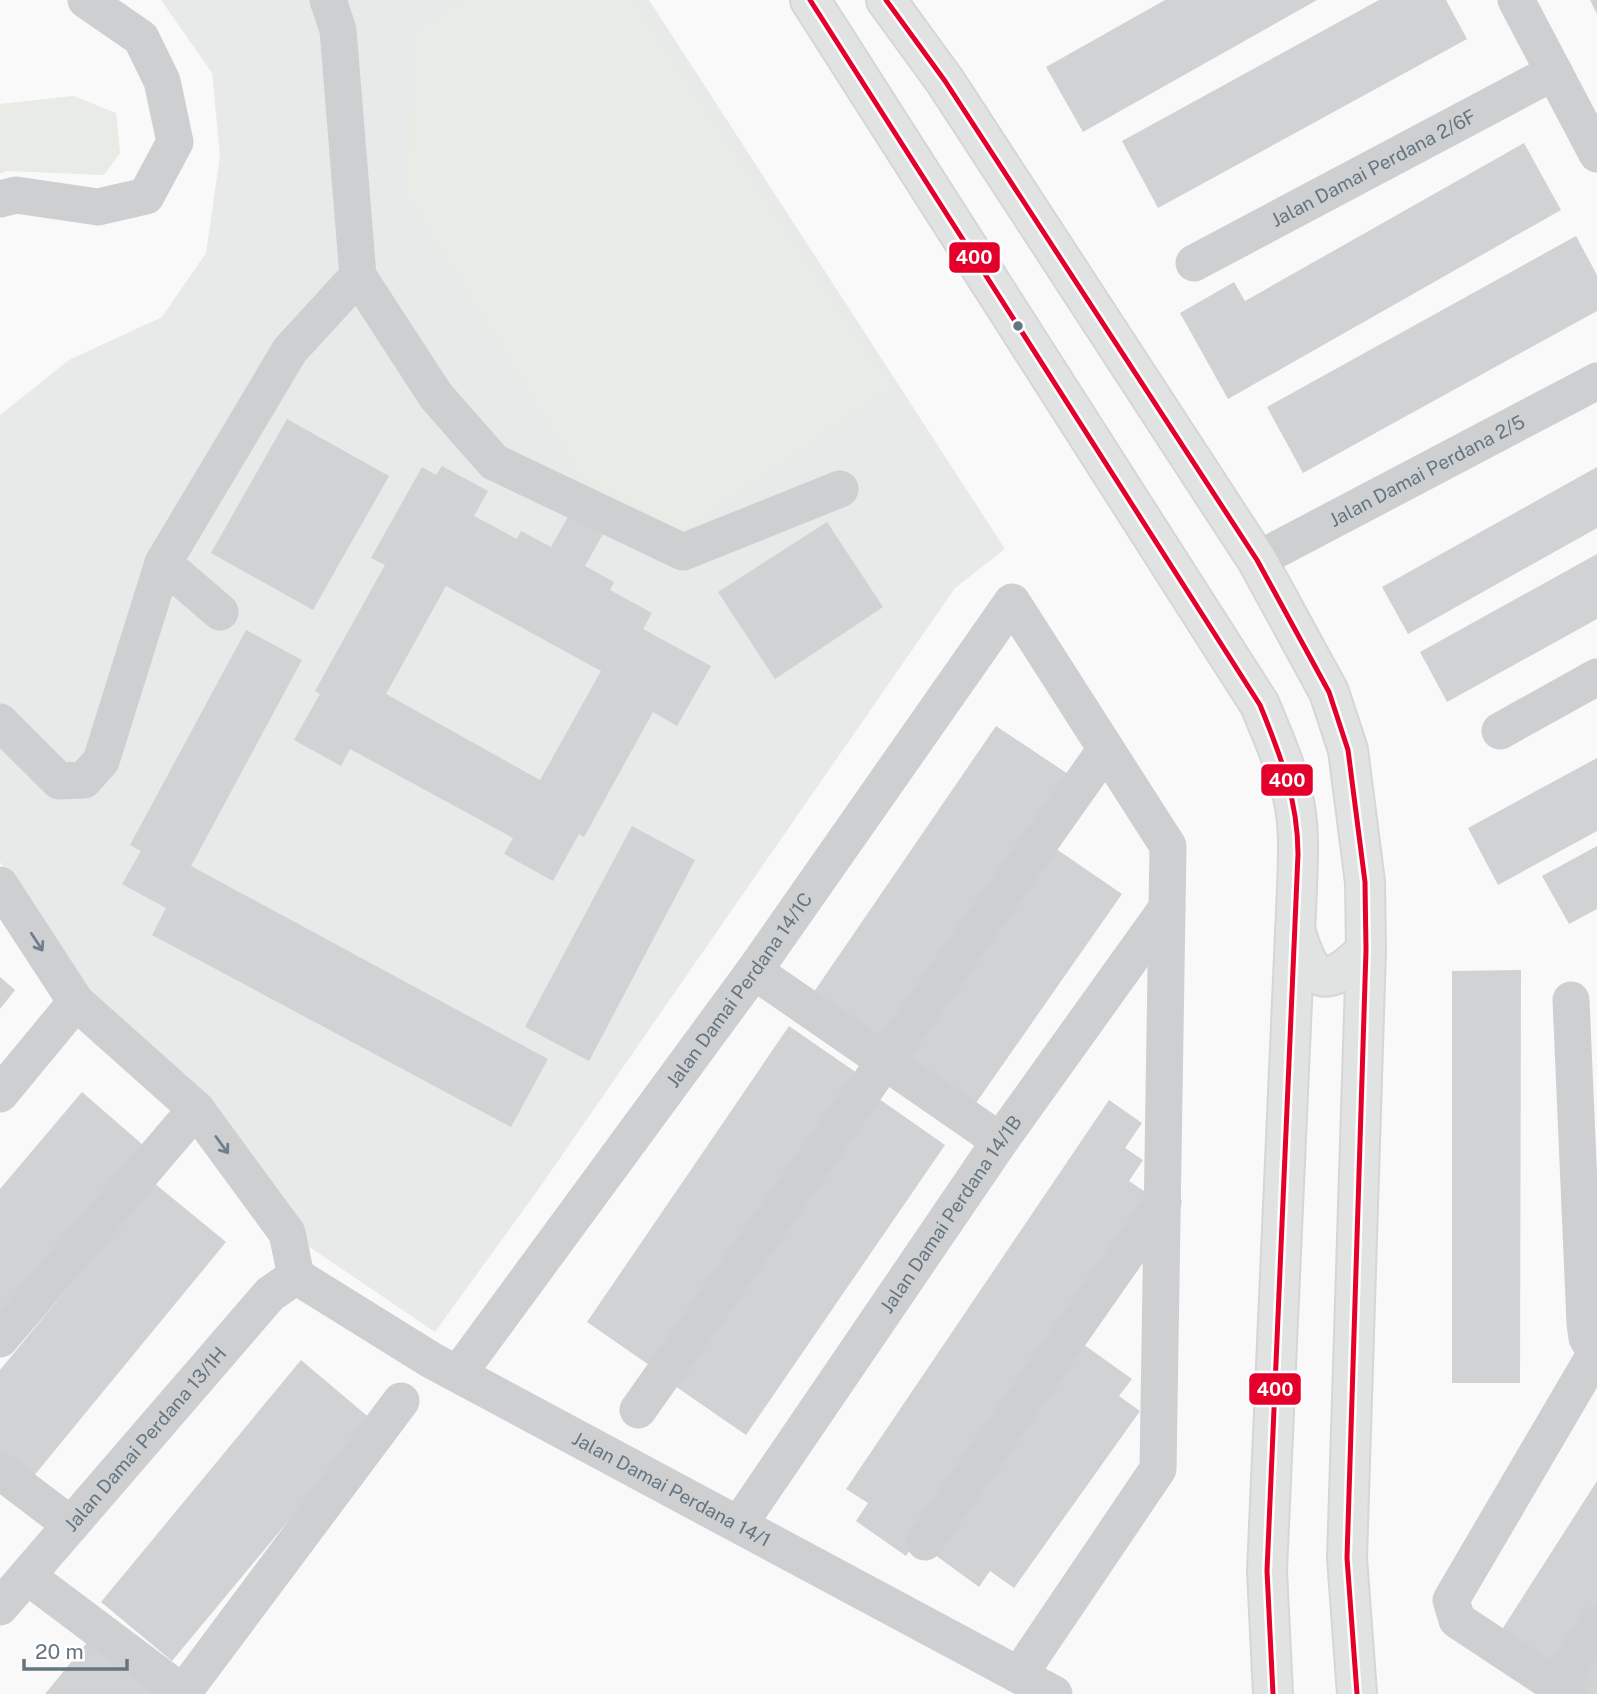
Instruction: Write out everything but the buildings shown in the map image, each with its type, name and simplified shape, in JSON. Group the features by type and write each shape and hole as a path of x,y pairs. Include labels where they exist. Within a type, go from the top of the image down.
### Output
{"main road":[{"path":"810,0 1260,705 1294,799 1298,842 1295,930 1267,1571 1273,1694"},
{"path":"886,0 945,81 1257,560 1329,692 1348,750 1365,882 1366,950 1347,1558 1357,1694"},
{"path":"1295,930 1306,964 1314,973 1331,977 1345,971 1366,950"}],"street":[{"path":"0,199 16,195 98,207 146,196 175,142 162,81 141,38 86,0"},
{"path":"328,0 338,30 358,276 436,396 494,462 683,552 840,489"},
{"path":"1516,0 1597,154"},
{"name":"Jalan Damai Perdana 2/6F","path":"1194,263 1553,72"},
{"path":"0,722 58,781 84,780 102,761 163,563 290,350 358,276"},
{"name":"Jalan Damai Perdana 2/5","path":"1257,560 1597,382"},
{"path":"163,563 220,612"},
{"name":"Jalan Damai Perdana 14/1C","path":"458,1374 754,971 1012,602 1106,749"},
{"path":"1500,731 1597,677"},
{"path":"638,1410 1106,749 1168,846 1158,1469 1018,1675"},
{"path":"0,885 76,1002 196,1109 287,1233 296,1276"},
{"name":"Jalan Damai Perdana 14/1B","path":"740,1523 1000,1141 1167,908"},
{"path":"754,971 1000,1141"},
{"path":"1571,1000 1584,1323 1587,1338 1597,1352 1451,1600 1457,1620 1563,1689 1597,1624"},
{"path":"0,1094 76,1002"},
{"path":"0,1339 196,1109"},
{"path":"925,1542 1163,1202"},
{"name":"Jalan Damai Perdana 14/1","path":"296,1276 458,1374 740,1523 1054,1694"},
{"name":"Jalan Damai Perdana 13/1H","path":"0,1607 270,1294 296,1276"},
{"path":"27,1576 182,1693 401,1401"},
{"path":"0,1471 71,1525"}],"shaded area":[{"path":"161,0 649,0 1005,549 955,588 540,1187 435,1332 302,1242 100,1010 0,862 0,415 69,360 162,317 206,253 220,156 212,73"},
{"path":"461,0 633,0 892,387 682,532 583,479 408,196 412,36"},
{"path":"74,96 116,113 120,153 104,175 6,171 0,174 0,104"}],"transit line":[{"name":"400","path":"810,0 1260,705 1291,796 1298,854 1267,1571 1273,1694"},
{"name":"400","path":"886,0 945,81 1257,560 1329,692 1348,750 1365,882 1366,950 1347,1558 1357,1694"}]}
